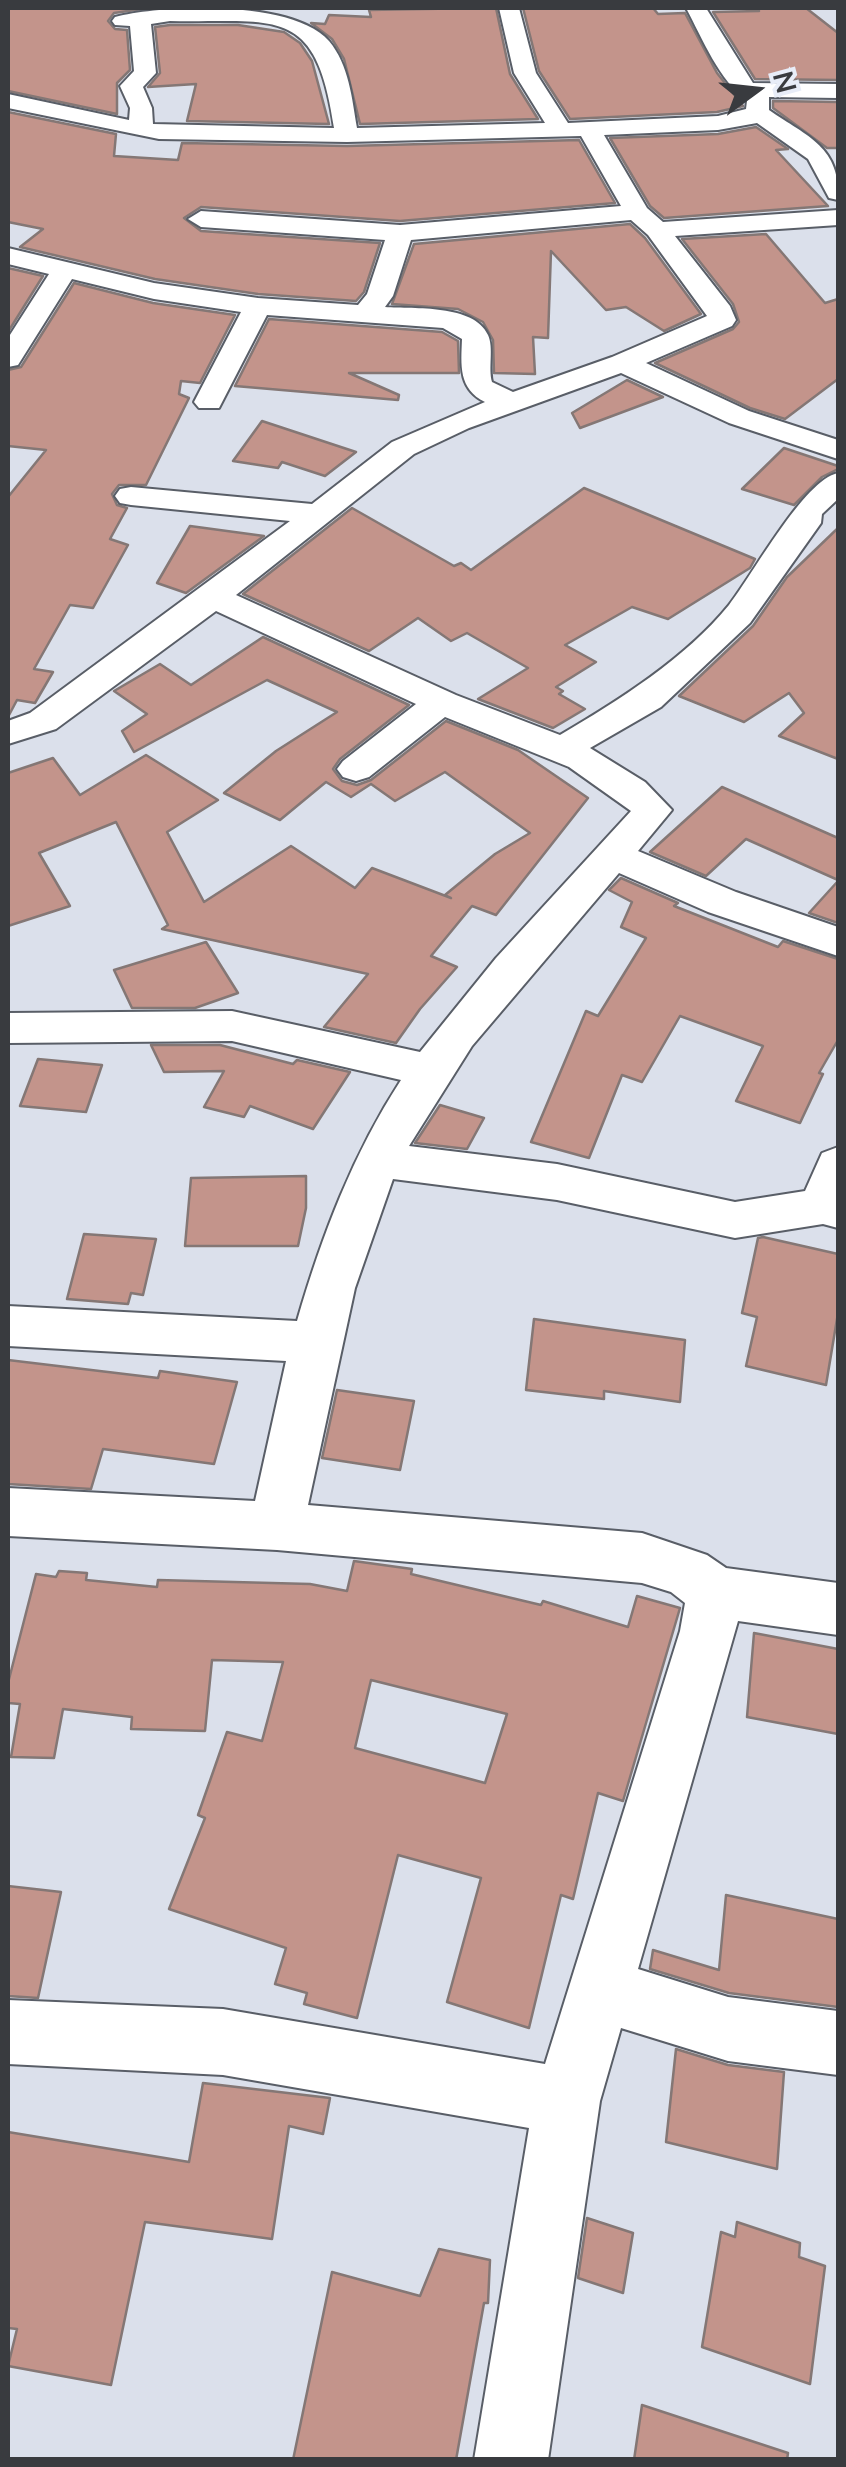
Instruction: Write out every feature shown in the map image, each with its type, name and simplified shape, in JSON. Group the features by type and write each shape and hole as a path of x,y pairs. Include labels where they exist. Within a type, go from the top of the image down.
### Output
{"street":[{"path":"509,8 518,56 532,92 562,130"},
{"path":"8,101 141,129 348,135 589,130 748,119 757,112 760,99 744,90 696,8"},
{"path":"141,129 141,108 131,86 145,73 131,20 170,16 267,17 320,38 332,59 348,135"},
{"path":"16,77 49,112"},
{"path":"744,90 838,92"},
{"path":"24,132 49,112"},
{"path":"757,112 818,155 838,193"},
{"path":"8,733 43,721 213,597 403,448 458,422 622,363 722,320 720,312 647,221 589,130"},
{"path":"201,219 400,232 838,216"},
{"path":"367,312 380,296 400,232"},
{"path":"8,256 154,291 258,306 447,320 468,328 476,338 474,380 480,390 517,402"},
{"path":"8,358 66,268"},
{"path":"210,402 258,306"},
{"path":"622,363 738,417 838,450"},
{"path":"562,749 648,699 738,616 805,523 823,516 838,482"},
{"path":"131,496 314,514"},
{"path":"213,597 441,702 562,749 638,792 653,810 514,964 430,1070 378,1160 313,1342 276,1526"},
{"path":"356,768 441,702"},
{"path":"614,855 722,902 838,942"},
{"path":"8,1028 232,1026 430,1070"},
{"path":"378,1160 557,1182 736,1220 833,1194"},
{"path":"8,1326 313,1342"},
{"path":"8,1512 276,1526 642,1558 688,1573 715,1592 838,1610"},
{"path":"511,2460 567,2102 708,1630 715,1592"},
{"path":"602,1990 728,2029 838,2043"},
{"path":"8,2032 223,2042 567,2102"}],"building":[{"path":"8,8 149,8 114,13 108,21 115,29 127,30 130,70 117,83 117,114 8,91"},
{"path":"496,8 510,74 538,119 360,124 344,59 332,39 311,23 325,24 329,15 371,17 369,10"},
{"path":"523,8 653,8 658,14 685,13 717,73 743,106 717,112 570,119 539,71"},
{"path":"756,8 806,8 838,33 838,80 755,79 713,12 759,11"},
{"path":"238,25 284,32 300,43 312,61 329,124 187,121 196,84 148,87 160,73 155,27"},
{"path":"773,101 838,102 838,148 827,148 773,108"},
{"path":"8,112 116,134 114,156 178,160 182,143 347,146 579,140 615,203 400,221 201,207 184,218 201,231 380,243 364,292 356,301 258,294 155,279 20,247 43,229 8,222"},
{"path":"756,127 788,149 776,150 828,206 664,218 650,206 610,138 718,134"},
{"path":"630,224 645,238 701,314 664,331 626,307 606,310 551,251 548,338 533,337 535,374 494,373 493,340 483,322 458,309 392,304 414,244"},
{"path":"766,234 825,303 838,299 838,379 785,419 750,408 655,363 733,329 739,322 733,304 682,239"},
{"path":"8,268 43,276 8,332"},
{"path":"74,283 153,303 235,315 200,383 181,381 179,394 189,398 146,485 119,485 112,494 117,505 127,508 110,539 128,545 93,608 70,605 34,669 53,672 35,703 17,700 8,717 8,497 46,450 8,446 8,370 21,367"},
{"path":"269,319 442,332 458,341 459,373 349,373 399,395 398,400 235,386"},
{"path":"627,380 663,397 580,428 572,413"},
{"path":"262,421 356,452 325,476 282,462 278,468 233,461"},
{"path":"784,448 838,469 822,477 794,505 742,489"},
{"path":"584,488 755,559 750,568 668,619 632,607 565,645 596,662 556,687 563,691 559,694 585,709 553,728 478,699 528,668 467,633 451,641 418,618 369,651 243,594 352,508 454,566 461,563 471,570"},
{"path":"190,526 264,536 186,593 157,583"},
{"path":"838,528 838,759 779,736 804,713 789,693 744,722 679,696 753,626 787,577"},
{"path":"263,637 409,705 340,759 333,769 342,781 357,785 371,780 446,721 518,750 588,798 496,915 472,906 431,956 457,967 396,1043 324,1027 368,974 162,929 168,925 116,822 39,853 70,906 8,926 8,773 53,758 80,795 146,755 218,800 167,832 204,902 291,846 355,888 372,868 451,898 445,895 495,854 530,833 445,772 395,801 371,784 351,797 326,782 280,820 224,793 276,751 337,712 267,680 134,752 122,731 147,714 114,691 160,664 191,685"},
{"path":"722,787 838,838 838,880 746,839 706,876 650,852"},
{"path":"621,878 678,903 674,906 778,947 783,941 838,959 838,1040 819,1073 823,1074 800,1123 736,1101 763,1046 680,1016 642,1082 622,1075 589,1158 531,1142 586,1011 598,1016 646,938 621,927 632,902 609,890"},
{"path":"838,881 838,923 809,913"},
{"path":"206,942 238,993 195,1008 132,1008 114,970"},
{"path":"151,1045 220,1045 293,1064 297,1060 350,1072 313,1129 250,1106 244,1117 204,1107 224,1071 164,1072"},
{"path":"38,1059 102,1065 86,1112 20,1106"},
{"path":"440,1105 484,1118 467,1149 415,1143"},
{"path":"306,1176 306,1208 298,1246 185,1246 191,1178"},
{"path":"84,1234 156,1239 143,1295 131,1293 128,1304 67,1299"},
{"path":"758,1238 838,1254 838,1313 826,1385 746,1366 757,1317 742,1313"},
{"path":"534,1319 685,1340 680,1402 604,1391 604,1399 526,1390"},
{"path":"8,1360 158,1378 160,1371 237,1382 214,1464 103,1449 91,1489 8,1484"},
{"path":"337,1390 414,1401 400,1470 322,1458"},
{"path":"354,1561 412,1569 411,1574 541,1605 543,1601 628,1627 637,1596 680,1608 623,1801 598,1793 573,1899 561,1895 529,2028 447,2002 481,1878 398,1855 357,2018 304,2004 307,1993 275,1984 286,1948 169,1909 205,1818 198,1815 227,1732 262,1741 283,1662 212,1660 205,1731 131,1729 132,1717 63,1709 54,1758 11,1757 20,1704 8,1703 8,1683 36,1574 56,1577 59,1571 87,1573 86,1580 157,1587 158,1580 310,1584 347,1591","holes":["371,1680 507,1714 485,1783 355,1748"]},
{"path":"754,1633 838,1649 838,1734 747,1717"},
{"path":"8,1886 61,1892 38,1998 8,1996"},
{"path":"726,1895 838,1919 838,2007 729,1993 650,1969 653,1950 719,1970"},
{"path":"676,2049 728,2065 784,2072 777,2169 666,2142"},
{"path":"203,2083 330,2098 323,2134 289,2126 272,2239 145,2222 111,2385 8,2366 17,2329 8,2328 8,2132 189,2162"},
{"path":"587,2218 633,2233 623,2293 578,2278"},
{"path":"737,2222 800,2243 799,2257 825,2266 810,2384 702,2347 721,2232 735,2237"},
{"path":"439,2249 490,2260 488,2303 484,2303 456,2460 293,2460 332,2272 420,2296"},
{"path":"642,2405 788,2453 787,2460 634,2460"}]}
